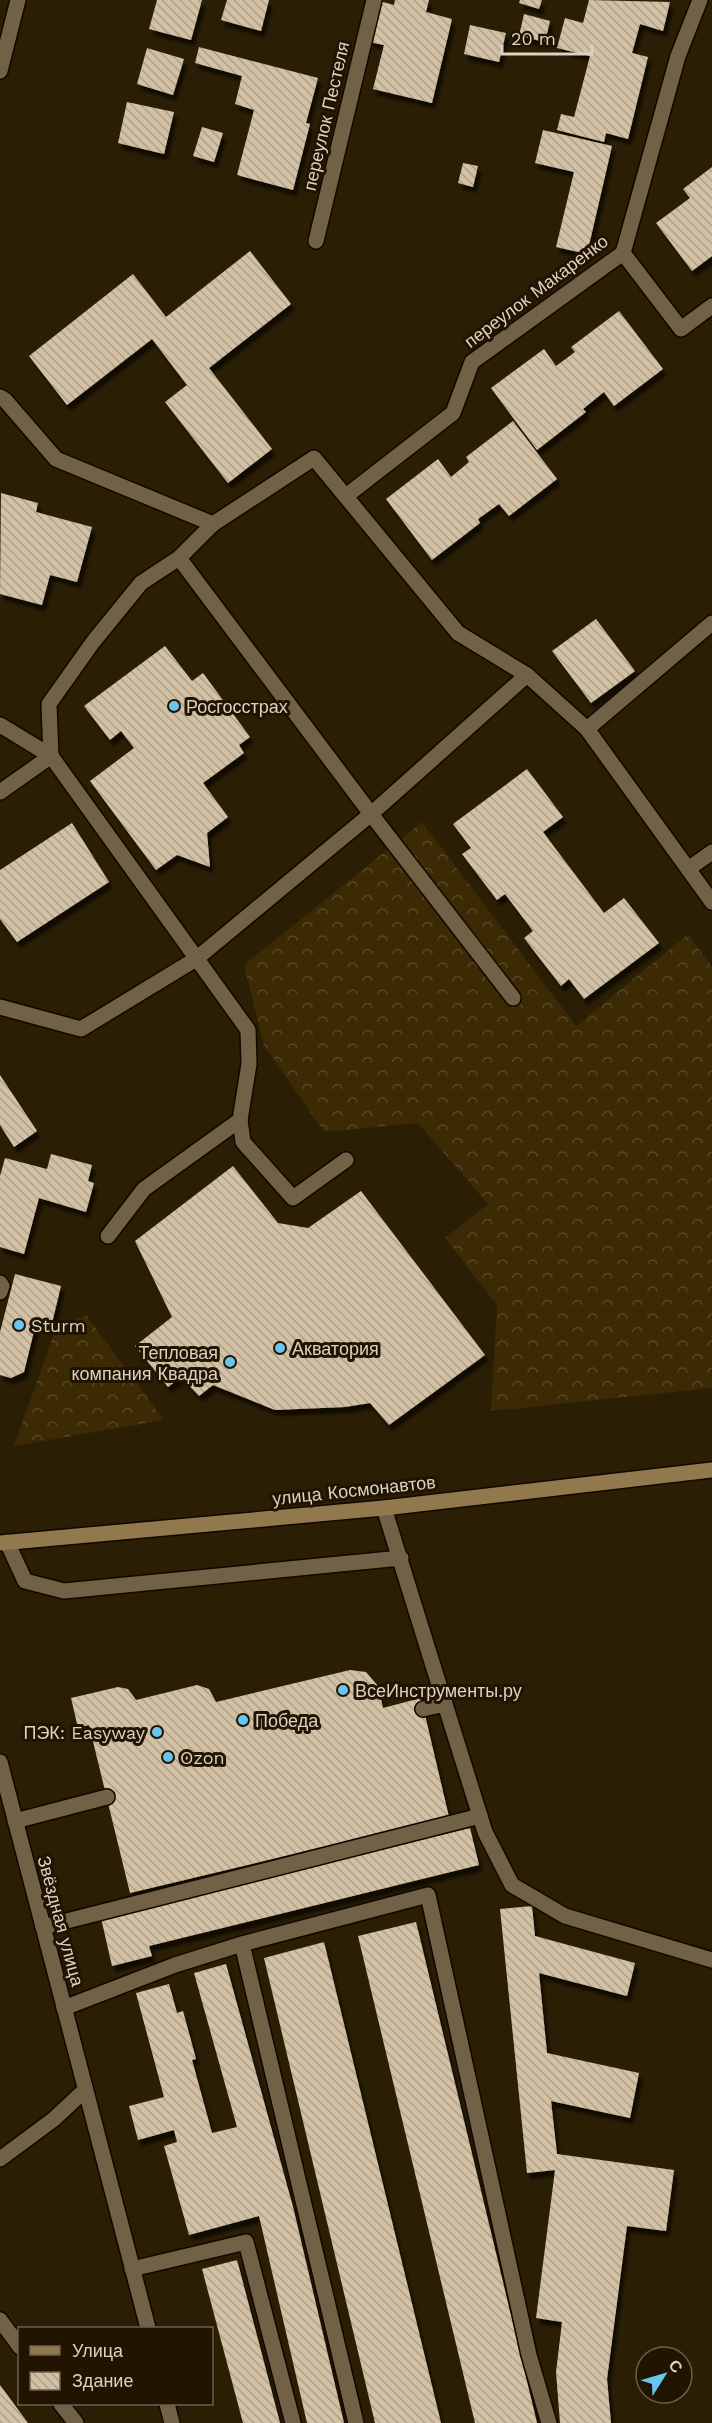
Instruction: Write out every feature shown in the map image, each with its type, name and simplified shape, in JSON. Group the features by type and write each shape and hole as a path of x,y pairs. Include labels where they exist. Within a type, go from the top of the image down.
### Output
{"main road":[{"name":"улица Космонавтов","path":"3,1542 384,1508 712,1470"}],"street":[{"path":"0,70 18,0"},
{"name":"переулок Пестеля","path":"316,242 374,0"},
{"name":"переулок Макаренко","path":"346,496 453,413 472,362 623,253 678,56 700,0"},
{"path":"623,253 681,329 712,306"},
{"path":"0,397 56,459 213,524"},
{"path":"51,756 49,704 93,642 141,583 179,558 213,524 314,458 458,633 527,675 587,729 712,902"},
{"path":"179,558 370,814 513,998"},
{"path":"587,729 712,623"},
{"path":"0,1007 81,1029 196,959 370,814 527,675"},
{"path":"0,725 51,756 248,1030 249,1064 240,1120 243,1142 293,1198 346,1160"},
{"path":"0,792 51,756"},
{"path":"688,869 712,852"},
{"path":"108,1236 144,1189 240,1120"},
{"path":"0,1283 2,1286 0,1292"},
{"path":"384,1508 485,1832 512,1885 565,1916 712,1960"},
{"path":"3,1542 25,1581 64,1591 400,1558"},
{"path":"423,1709 445,1704"},
{"name":"Звёздная улица","path":"1,1769 148,2327"},
{"path":"15,1821 107,1797"},
{"path":"43,1927 480,1816"},
{"path":"64,2008 175,1965 242,1944 428,1895 529,2355 549,2423"},
{"path":"242,1944 356,2423"},
{"path":"0,2159 54,2119 85,2090"},
{"path":"132,2269 246,2242 293,2423"},
{"path":"0,2320 18,2344"},
{"path":"62,2405 76,2423"},
{"path":"168,2405 172,2423"}],"green space":[{"path":"422,822 576,1026 688,934 712,967 712,1388 491,1411 497,1305 445,1238 488,1204 418,1123 324,1132 264,1045 244,965"},
{"path":"86,1315 164,1420 14,1446 56,1328"}],"building":[{"path":"157,0 202,0 191,40 149,29"},
{"path":"227,0 269,0 261,31 221,20"},
{"path":"395,0 429,0 426,12 452,19 432,103 373,89 384,45 369,42 379,1 394,5"},
{"path":"520,0 542,0 539,9 519,3"},
{"path":"589,0 670,2 663,31 640,24 632,53 648,57 628,139 606,133 604,142 557,130 561,114 574,117 590,56 557,48 565,18 583,23"},
{"path":"524,14 550,21 545,42 519,36"},
{"path":"470,25 506,33 499,62 464,54"},
{"path":"199,47 318,78 306,123 310,124 293,190 237,175 254,110 235,104 242,76 195,63"},
{"path":"147,48 184,59 173,95 137,84"},
{"path":"127,102 174,112 164,154 118,143"},
{"path":"202,127 223,133 214,162 193,156"},
{"path":"543,130 612,146 587,254 556,247 574,172 535,163"},
{"path":"463,163 478,166 473,187 458,183"},
{"path":"712,167 712,256 692,271 656,223 690,198 683,189"},
{"path":"250,251 291,304 209,368 272,449 228,483 165,402 187,385 152,339 67,405 29,356 133,274 166,317"},
{"path":"619,311 663,369 614,406 604,392 583,409 586,412 537,450 491,388 544,349 556,366 575,352 571,347"},
{"path":"513,421 557,479 509,516 499,504 478,519 480,523 432,560 386,499 438,459 451,477 469,462 466,457"},
{"path":"1,493 38,503 36,512 92,527 77,582 50,575 42,605 0,594"},
{"path":"596,619 635,671 591,703 552,651"},
{"path":"165,646 192,681 203,673 250,737 239,745 244,753 203,783 228,817 207,833 210,867 177,855 156,870 90,781 134,748 121,731 110,740 84,706"},
{"path":"527,769 563,817 543,832 604,913 624,898 659,943 584,999 569,979 561,986 524,938 533,931 505,894 497,900 462,854 471,848 453,824"},
{"path":"72,823 109,882 17,942 0,919 0,870"},
{"path":"0,1075 37,1131 14,1147 0,1125"},
{"path":"51,1154 92,1165 88,1181 94,1183 86,1212 39,1198 24,1254 0,1247 0,1176 5,1158 47,1169"},
{"path":"233,1166 278,1223 308,1228 361,1191 485,1355 389,1425 370,1403 345,1407 275,1410 213,1385 199,1396 181,1377 168,1387 135,1346 172,1317 135,1241"},
{"name":"Sturm","path":"15,1274 61,1286 51,1327 36,1323 24,1372 11,1378 0,1375 0,1332"},
{"path":"350,1670 366,1672 378,1686 383,1708 421,1698 449,1817 130,1893 89,1725 78,1728 71,1698 118,1687 128,1689 136,1700 197,1685 209,1689 216,1702"},
{"path":"470,1828 479,1865 149,1946 152,1956 112,1966 101,1918"},
{"path":"532,1906 535,1936 635,1963 627,1996 539,1973 547,2053 639,2073 630,2118 551,2101 557,2154 674,2170 666,2231 627,2226 607,2379 611,2423 560,2423 556,2372 562,2322 536,2318 555,2170 527,2173 500,1909"},
{"path":"416,1922 537,2423 475,2423 358,1936"},
{"path":"324,1942 441,2423 375,2423 264,1958"},
{"path":"226,1964 293,2207 344,2423 307,2423 259,2216 189,2235 164,2146 177,2142 174,2130 138,2140 129,2106 164,2097 136,1993 169,1984 177,2013 183,2011 196,2059 192,2060 212,2133 237,2127 194,1973"},
{"path":"237,2260 280,2423 243,2423 202,2269"},
{"path":"0,2385 28,2423 0,2423"}],"place":[{"name":"Росгосстрах","path":"174,706"},
{"name":"Sturm","path":"19,1325"},
{"name":"Акватория","path":"280,1348"},
{"name":"Тепловая компания Квадра","path":"230,1362"},
{"name":"ВсеИнструменты.ру","path":"343,1690"},
{"name":"Победа","path":"243,1720"},
{"name":"ПЭК: Easyway","path":"157,1732"},
{"name":"Ozon","path":"168,1757"}]}
